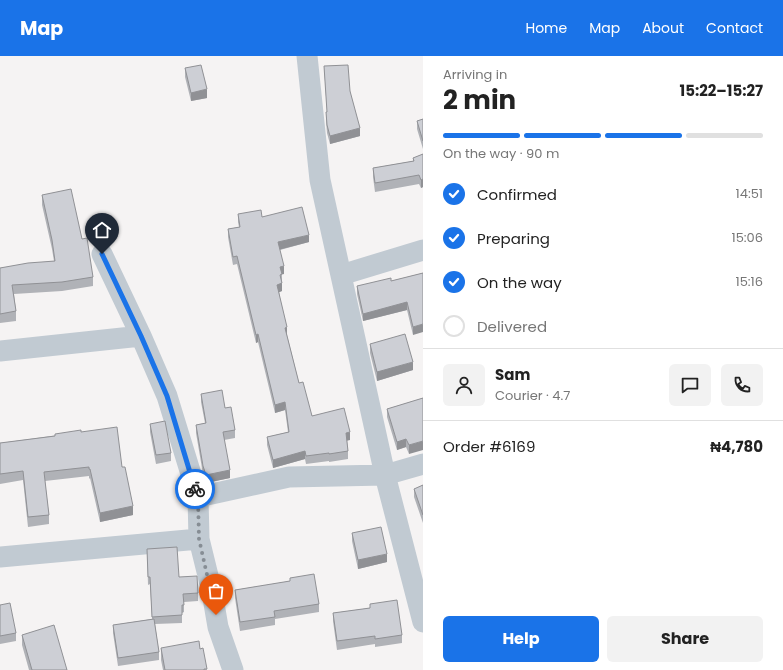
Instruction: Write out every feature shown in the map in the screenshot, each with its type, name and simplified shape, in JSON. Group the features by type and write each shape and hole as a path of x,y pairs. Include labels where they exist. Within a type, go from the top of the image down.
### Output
{"street":[{"path":"307,56 320,180 385,475 423,622"},
{"path":"341,275 423,250"},
{"path":"102,254 141,336 167,396 198,497 199,539 212,592 218,627 234,670"},
{"path":"0,351 141,336"},
{"path":"198,497 289,477 385,475 423,464"},
{"path":"0,557 199,539"}],"building":[{"path":"201,65 207,89 191,93 185,68"},
{"path":"348,65 350,91 360,128 330,136 327,125 324,66"},
{"path":"423,119 423,141 417,121"},
{"path":"423,154 423,179 421,180 419,175 375,183 373,168 414,161 413,158"},
{"path":"71,189 82,239 87,238 93,277 62,282 12,285 16,311 0,314 0,268 28,263 55,261 42,195"},
{"path":"302,207 309,235 278,242 284,266 280,267 282,283 277,285 287,327 285,328 299,383 303,382 312,416 344,408 350,432 346,433 348,451 306,456 305,451 273,460 267,437 289,432 285,402 275,405 237,256 233,257 228,229 240,227 238,214 261,210 262,217"},
{"path":"423,273 423,324 413,327 407,302 363,314 357,286 391,278 391,281"},
{"path":"405,334 413,362 377,372 370,344"},
{"path":"222,390 225,408 231,407 235,430 223,432 230,470 206,475 196,425 206,423 201,394"},
{"path":"423,398 423,441 409,445 406,439 397,442 387,409"},
{"path":"165,421 171,453 156,455 150,424"},
{"path":"117,427 122,467 125,467 133,506 100,513 89,467 44,472 49,515 28,517 23,471 0,474 0,443 55,436 55,434 81,430 81,432"},
{"path":"423,485 423,515 414,489"},
{"path":"381,527 387,554 358,560 352,533"},
{"path":"177,547 179,577 197,576 198,593 183,594 184,605 182,605 182,615 152,617 147,549"},
{"path":"314,574 319,604 274,611 275,617 240,622 235,590 290,581 290,578"},
{"path":"397,600 402,635 375,639 375,636 337,641 333,613 370,608 370,604"},
{"path":"10,603 16,633 0,636 0,605"},
{"path":"154,619 159,652 118,658 113,625"},
{"path":"54,625 67,670 32,670 22,635"},
{"path":"199,641 200,649 203,648 207,669 165,670 161,648"}],"way so far":[{"path":"195,489 198,497 199,539 216,615"}],"route":[{"path":"102,254 141,336 167,396 195,489"}]}
